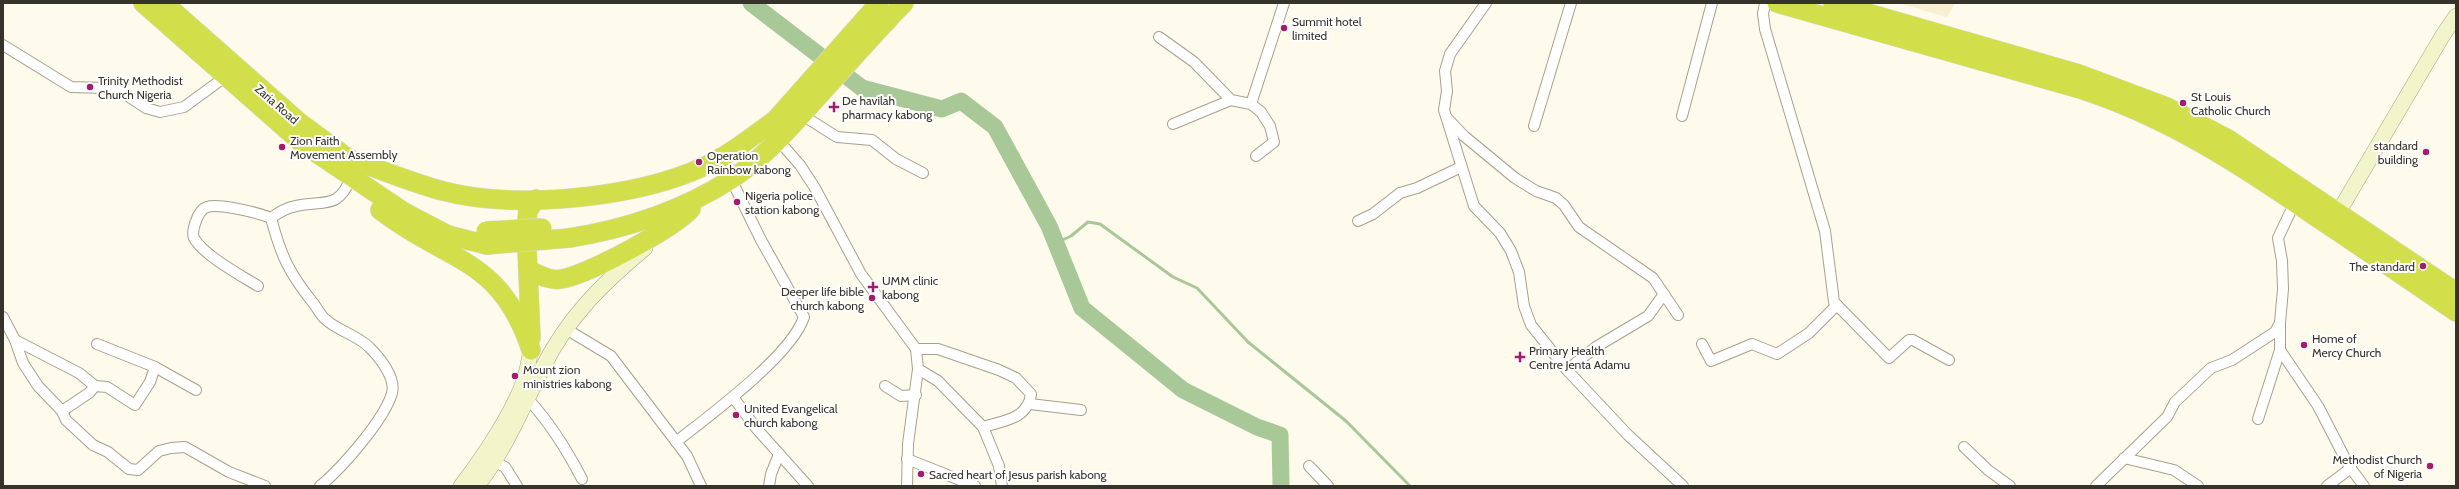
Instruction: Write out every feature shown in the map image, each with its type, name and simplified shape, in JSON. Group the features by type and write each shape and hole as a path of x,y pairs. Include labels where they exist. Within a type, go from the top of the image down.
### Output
{"highway":[{"path":"143,3 225,77 303,144 354,174 404,212 448,235 487,238 567,233 600,233 648,220 703,195 731,179 778,140 802,115 821,82"},
{"name":"Zaria Road","path":"164,3 274,101 326,144 354,174 400,195 444,219 487,238"},
{"path":"567,233 619,217 686,191 737,157 778,118 821,82 844,55 879,3"},
{"path":"844,55 904,3"},
{"path":"1777,3 2080,89 2127,106 2205,144 2295,202 2456,312"},
{"path":"1833,3 2079,74 2139,94 2191,118 2228,139 2456,292"},
{"path":"354,174 486,198 536,199 596,196 622,192 684,175 724,157 778,118"},
{"path":"354,174 375,206 385,214 409,232 470,263 493,281 516,312 530,350"},
{"path":"529,270 554,280 571,277 618,255 673,224 686,214 703,195"},
{"path":"530,350 529,270 526,219 536,199"}],"street":[{"path":"1251,104 1284,3"},
{"path":"1486,3 1450,54 1445,71 1446,116 1474,206 1496,228 1511,251 1519,272 1524,306 1531,325 1567,370 1628,435 1680,485"},
{"path":"1534,126 1571,3"},
{"path":"1682,116 1712,3"},
{"path":"1765,3 1763,14 1765,29 1825,231 1834,302 1889,358 1909,340 1913,340 1949,360"},
{"path":"2338,213 2443,35 2456,16"},
{"path":"1159,37 1194,62 1231,100"},
{"path":"3,45 71,87 105,88 122,92 146,108 160,112 184,107 225,77"},
{"path":"1173,124 1231,100 1251,104 1261,112 1270,126 1274,142 1256,156"},
{"path":"802,115 836,137 872,140 896,160 923,173"},
{"path":"1446,116 1464,136 1515,178 1536,191 1556,198 1564,205 1580,227 1653,278 1678,315"},
{"path":"778,140 800,165 815,188 861,274 916,349 918,369 907,459 907,486"},
{"path":"1358,221 1373,214 1400,193 1417,188 1461,168"},
{"path":"271,218 284,209 330,202 338,199 347,189 354,174"},
{"path":"676,442 733,397 773,360 800,329 804,317 761,240 731,179"},
{"path":"2258,419 2280,350 2282,261 2278,238 2295,202"},
{"path":"258,286 205,250 194,237 193,230 200,212 211,206 260,213 271,218 282,253 300,289 324,318 342,332 369,346 385,366 391,383 392,392 383,411 354,452 320,486"},
{"path":"477,486 495,462 528,399 543,366 566,329 602,285 673,224"},
{"path":"1567,370 1596,347 1648,316 1664,294"},
{"path":"1702,344 1711,361 1752,344 1777,354 1809,333 1837,305"},
{"path":"3,317 15,340 24,363 38,386 62,411 66,420 92,445 108,452 129,469 138,470 159,452 171,448 185,447 229,472 266,486"},
{"path":"2096,486 2167,417 2175,402 2211,368 2232,360 2275,332 2280,323"},
{"path":"566,329 611,356 687,456 702,486"},
{"path":"15,340 80,373 95,386 107,387 135,405 150,382 155,367"},
{"path":"97,344 155,367 196,390"},
{"path":"916,349 938,349 953,353 1016,378 1031,394 1030,404 1026,411 1015,418 983,427"},
{"path":"461,486 483,456 516,398 525,377 530,350"},
{"path":"2280,350 2318,406 2351,468 2364,486"},
{"path":"918,369 938,381 983,427 999,466 1002,486"},
{"path":"62,411 89,394 95,386"},
{"path":"885,386 901,396 916,395"},
{"path":"733,397 779,454 808,486"},
{"path":"528,399 542,414 571,457 582,479"},
{"path":"1030,404 1081,410"},
{"path":"1964,447 1988,470 2010,486"},
{"path":"769,486 770,474 779,454"},
{"path":"2124,458 2174,470 2198,486"},
{"path":"907,459 975,486"},
{"path":"495,462 505,466 516,486"},
{"path":"1309,466 1328,486"},
{"path":"2327,486 2351,468"}],"shaded area":[{"path":"1898,3 1955,3 1947,17"}],"waterway":[{"path":"751,3 862,88 942,109 961,101 995,127 1049,226 1082,308 1183,390 1257,427 1280,435 1281,486"},
{"path":"1056,243 1071,236 1088,222 1100,224 1173,277 1197,288 1248,342 1346,421 1410,486"}],"place":[{"name":"Summit hotel limited","path":"1284,28"},
{"name":"Trinity Methodist Church Nigeria","path":"90,87"},
{"name":"St Louis Catholic Church","path":"2183,103"},
{"name":"De havilah pharmacy kabong","path":"834,107"},
{"name":"Zion Faith Movement Assembly","path":"282,147"},
{"name":"standard building","path":"2426,152"},
{"name":"Operation Rainbow kabong","path":"699,162"},
{"name":"Nigeria police station kabong","path":"737,202"},
{"name":"The standard","path":"2423,266"},
{"name":"UMM clinic kabong","path":"873,287"},
{"name":"Deeper life bible church kabong","path":"872,298"},
{"name":"Home of Mercy Church","path":"2304,345"},
{"name":"Primary Health Centre Jenta Adamu","path":"1520,357"},
{"name":"Mount zion ministries kabong","path":"515,376"},
{"name":"United Evangelical church kabong","path":"736,415"},
{"name":"Methodist Church of Nigeria","path":"2430,466"},
{"name":"Sacred heart of Jesus parish kabong","path":"921,474"}]}
